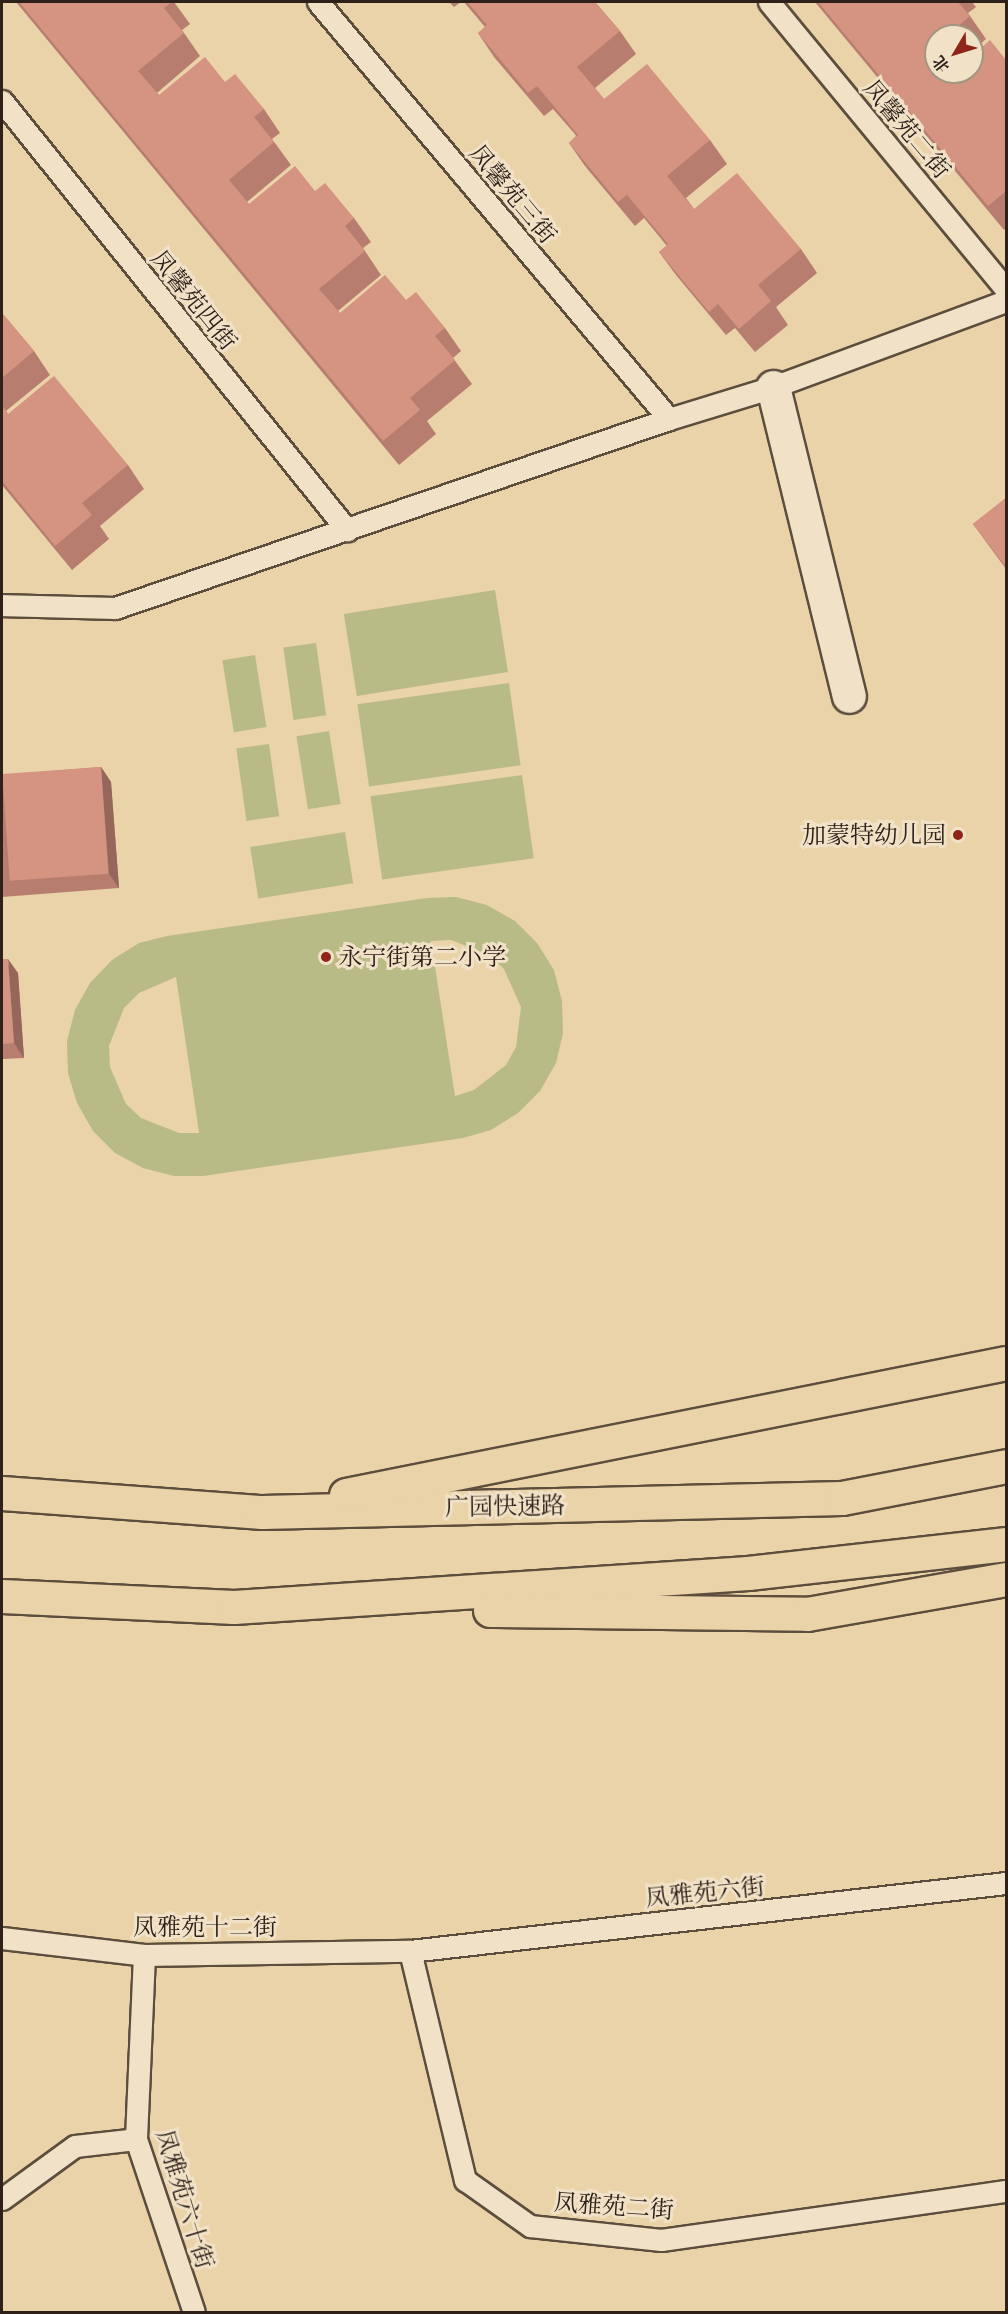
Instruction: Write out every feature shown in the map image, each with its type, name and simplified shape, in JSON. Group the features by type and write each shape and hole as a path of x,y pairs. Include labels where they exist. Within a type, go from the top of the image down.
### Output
{"highway":[{"path":"262,1512 1006,1362"},
{"name":"广园快速路","path":"2,1493 262,1512 842,1498 1006,1466"},
{"path":"234,1606 747,1574 1006,1544"},
{"path":"2,1596 234,1606 807,1614 1006,1579"}],"street":[{"path":"773,387 849,696"}],"lane":[{"name":"凤馨苑三街","path":"318,2 669,418"},
{"name":"凤馨苑二街","path":"769,2 1006,289"},
{"name":"凤馨苑四街","path":"2,102 347,530"},
{"path":"2,605 115,608 669,418 773,387 1006,301"},
{"name":"凤雅苑六街","path":"410,1951 1006,1882"},
{"name":"凤雅苑十二街","path":"2,1938 144,1954 410,1951"},
{"name":"凤雅苑二街","path":"410,1951 465,2180 530,2226 661,2240 1006,2191"},
{"name":"凤雅苑六十街","path":"144,1954 136,2139 194,2313"},
{"path":"2,2199 75,2146 136,2139"}],"green space":[{"path":"495,590 508,672 357,696 344,614"},
{"path":"316,643 326,715 293,720 283,648"},
{"path":"255,655 266,727 234,732 222,660"},
{"path":"509,683 521,765 369,786 357,704"},
{"path":"329,731 341,804 308,809 296,736"},
{"path":"269,744 279,816 246,821 236,749"},
{"path":"522,775 534,858 382,879 370,796"},
{"path":"345,832 353,883 258,898 250,847"},
{"path":"456,897 487,905 515,921 537,943 554,970 562,1001 563,1033 556,1063 540,1091 518,1113 491,1130 463,1138 203,1176 174,1176 143,1168 115,1153 93,1131 77,1103 68,1073 67,1041 75,1010 90,983 112,960 139,943 167,936 427,898","holes":["451,940 489,955 504,969 521,1007 516,1047 506,1065 474,1090 455,1096 431,941","176,977 199,1132 199,1133 179,1133 141,1118 126,1104 110,1067 109,1046 124,1008 139,993"]}],"building":[{"path":"19,2 172,2 164,8 184,33 138,71 159,95 205,57 225,82 235,74 264,109 254,117 274,142 229,180 249,204 295,166 315,191 325,183 354,218 345,226 365,251 319,289 340,313 385,275 406,300 416,292 445,328 435,336 455,360 410,398 420,410 383,441"},
{"path":"467,2 595,2 620,31 577,67 604,99 647,64 710,140 667,176 694,209 737,173 801,249 758,285 771,301 739,329 718,304 709,312 659,252 668,244 627,195 618,202 569,143 578,135 537,86 528,93 478,33 487,25"},
{"path":"818,2 958,2 970,16 960,24 924,24 924,84 984,84 984,45 990,40 1006,60 1006,191 988,206"},
{"path":"2,313 34,351 2,378"},
{"path":"54,376 128,465 82,503 92,515 55,546 2,481 2,405 8,414"},
{"path":"1006,498 1006,567 973,524"},
{"path":"101,767 108,874 10,881 2,774"},
{"path":"2,959 8,959 14,1043 2,1044"}],"place":[{"name":"加蒙特幼儿园","path":"958,835"},
{"name":"永宁街第二小学","path":"326,957"}]}
